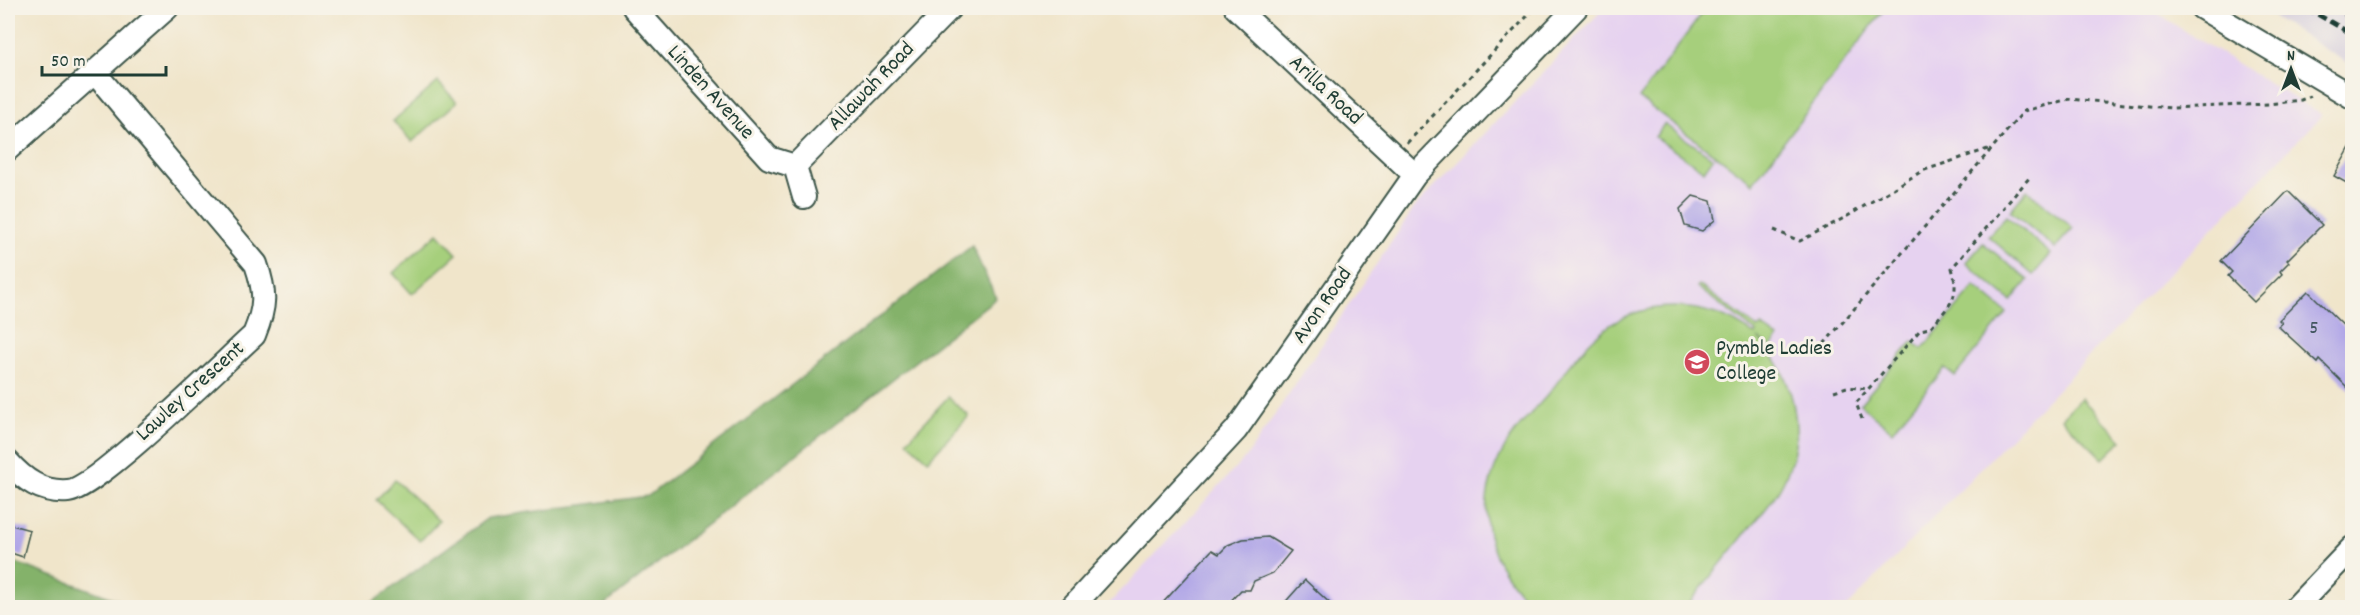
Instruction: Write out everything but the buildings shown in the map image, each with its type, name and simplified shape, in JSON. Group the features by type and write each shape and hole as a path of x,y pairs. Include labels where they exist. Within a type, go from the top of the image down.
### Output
{"street":[{"path":"8,149 167,8"},
{"name":"Linden Avenue","path":"634,8 769,158 795,166"},
{"name":"Allawah Road","path":"795,166 950,8"},
{"name":"Arilla Road","path":"1236,8 1415,175"},
{"name":"Avon Road","path":"1071,608 1236,430 1415,175 1576,8"},
{"path":"2202,8 2352,97"},
{"name":"Lawley Crescent","path":"8,462 18,474 35,486 69,491 84,486 112,465 254,335 261,317 265,298 256,264 95,73"},
{"path":"795,166 804,197"},
{"path":"2295,608 2352,548"}],"path":[{"path":"1403,147 1535,8"},
{"path":"1818,351 2024,111 2069,99 2171,108 2270,104 2301,100 2313,95"},
{"path":"1774,230 1800,241 1846,217 1922,171 1993,147"},
{"path":"1862,419 1857,403 1920,330 1930,328 1955,297 1956,282 1952,268 2030,177"},
{"path":"1834,390 1847,387 1869,389"}],"shaded area":[{"name":"Pymble Ladies College","path":"1604,8 2150,8 2322,115 1847,607 1105,608 1247,456 1415,207"},
{"path":"2259,8 2352,8 2352,66 2325,49"}],"green space":[{"path":"1706,8 1885,8 1753,183 1639,98"},
{"path":"438,82 457,102 412,142 393,121"},
{"path":"1664,124 1713,158 1704,171 1655,137"},
{"path":"2027,190 2073,228 2055,248 2010,211"},
{"path":"2006,216 2051,254 2033,275 1988,236"},
{"path":"438,233 457,254 412,294 393,273"},
{"path":"1983,243 2028,280 2011,301 1966,263"},
{"path":"972,246 996,298 602,607 366,607 488,518 648,496"},
{"path":"1699,285 1759,329 1761,326 1778,338 1771,347 1758,338 1780,368 1793,404 1796,423 1795,441 1792,460 1785,478 1763,512 1690,602 1682,607 1535,607 1518,590 1505,572 1495,554 1489,534 1486,514 1488,493 1494,471 1504,449 1519,426 1550,392 1587,345 1611,325 1631,315 1651,309 1673,307 1695,309 1716,314 1755,335 1756,332 1697,287"},
{"path":"1975,286 2007,313 1955,376 1945,368 1892,431 1860,404 1913,341 1922,349"},
{"path":"948,397 969,416 928,460 907,441"},
{"path":"2081,398 2122,440 2103,459 2061,418"},
{"path":"395,480 439,521 420,541 376,500"},
{"path":"8,560 137,607 8,607"}],"railway":[{"path":"2306,8 2352,34"},
{"path":"2332,8 2352,18"}],"place":[{"name":"Pymble Ladies College","path":"1697,362"}]}
